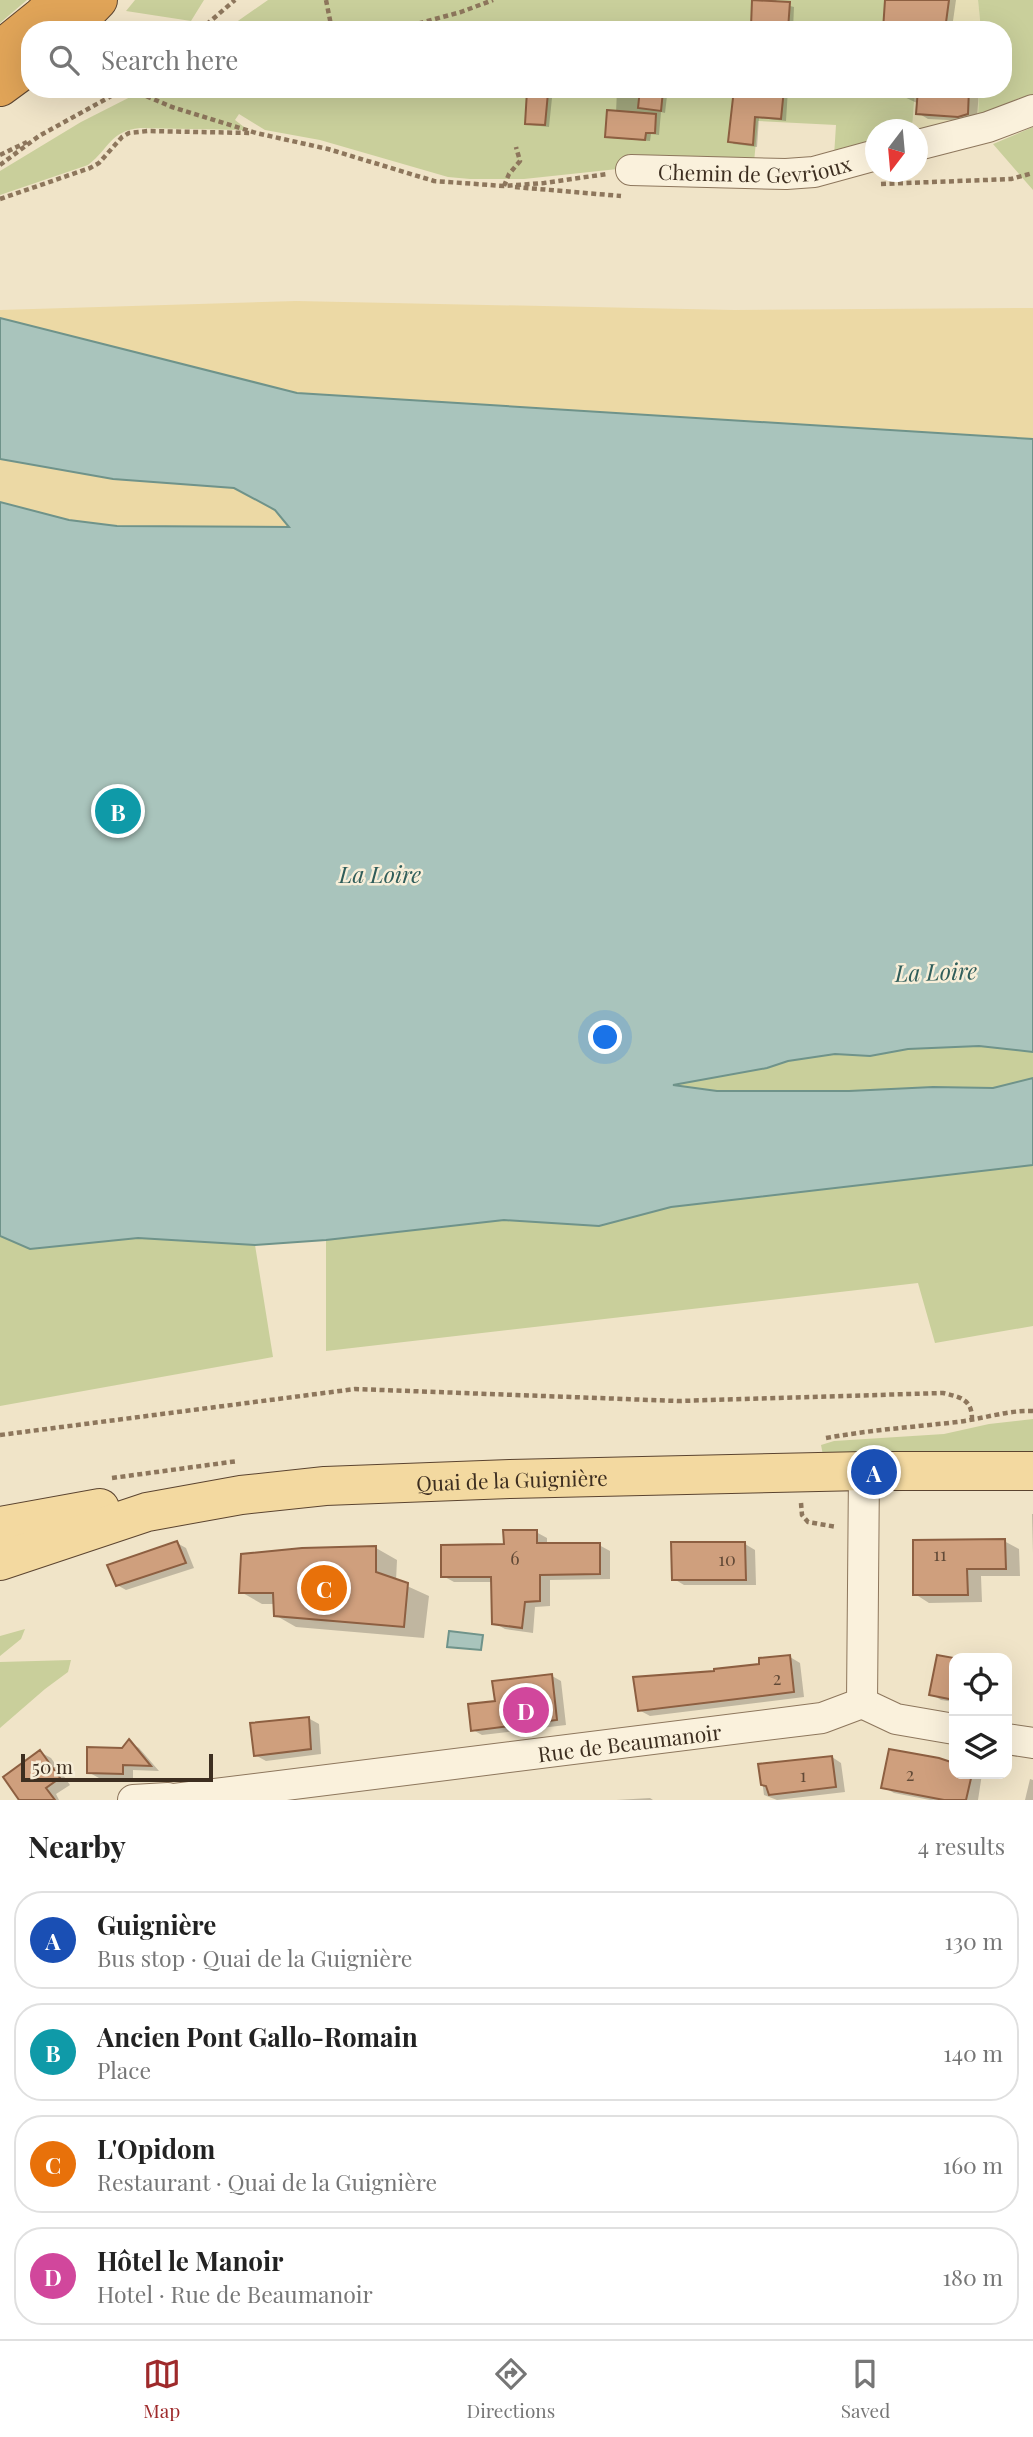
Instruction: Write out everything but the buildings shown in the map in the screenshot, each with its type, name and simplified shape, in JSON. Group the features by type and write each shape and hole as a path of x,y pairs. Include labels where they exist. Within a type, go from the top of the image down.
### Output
{"highway":[{"path":"36,21 58,0"},
{"path":"78,21 98,0"},
{"path":"0,50 21,33"},
{"path":"0,88 21,72"}],"main road":[{"name":"Quai de la Guignière","path":"0,1561 147,1512 241,1495 325,1486 497,1479 864,1471 1033,1471"},
{"path":"0,1526 101,1508 147,1512"}],"street":[{"path":"928,142 988,127 1033,110"},
{"name":"Chemin de Gevrioux","path":"631,170 786,174 865,169"},
{"path":"864,1471 862,1703 896,1719 949,1728"},
{"name":"Rue de Beaumanoir","path":"133,1800 167,1799 822,1718 862,1703"},
{"path":"1012,1740 1033,1743"}],"path":[{"path":"210,21 235,0"},
{"path":"326,0 330,21"},
{"path":"428,21 493,0"},
{"path":"0,155 108,98"},
{"path":"151,98 256,133 328,149 435,181 504,186 631,170"},
{"path":"0,199 90,168 99,163 122,136 129,133 256,133"},
{"path":"0,165 38,136"},
{"path":"504,186 509,174 520,161 516,147"},
{"path":"928,173 1011,179 1033,173"},
{"path":"0,1435 355,1390 678,1401 943,1393 964,1398 972,1408 972,1419"},
{"path":"814,1444 826,1438 862,1432 972,1419 1018,1410 1033,1411"}],"shaded area":[{"path":"922,0 978,0 980,21 921,21"},
{"path":"914,98 979,98 978,117 928,130 928,119 913,119"}],"green space":[{"path":"0,0 27,0 0,23"},
{"path":"135,0 204,0 191,21 126,11"},
{"path":"268,0 922,0 921,21 238,21"},
{"path":"978,0 1033,0 1033,96 1019,98 978,117 979,98 1012,98 1012,21 980,21"},
{"path":"128,98 914,98 913,119 865,119 865,148 834,156 836,125 758,121 754,162 628,154 627,168 524,179 470,179 448,177 320,140 265,130 239,114 235,120 244,127 243,130 130,130 111,141 88,165 0,195 0,171 81,122"},
{"path":"1033,127 1033,190 993,144"},
{"path":"979,1046 1033,1052 1033,1078 993,1088 933,1087 849,1091 717,1091 670,1085 835,1054 870,1056 908,1049"},
{"path":"1033,1165 1033,1326 935,1343 918,1283 326,1351 326,1240 504,1220 599,1226 671,1207"},
{"path":"0,1236 30,1249 138,1238 255,1245 273,1357 0,1406"},
{"path":"1033,1419 1033,1460 823,1455 821,1445 834,1441 944,1434 989,1424"},
{"path":"25,1629 21,1639 0,1656 0,1636"},
{"path":"71,1660 68,1672 0,1728 0,1662"}],"sand":[{"path":"296,301 734,310 1033,308 1033,439 297,393 0,318 0,310"},
{"path":"0,459 113,479 234,488 275,510 290,527 117,526 69,520 0,502"}],"water":[{"name":"La Loire","path":"0,318 297,393 1033,439 1033,1052 979,1046 908,1049 870,1056 835,1054 673,1085 717,1091 849,1091 933,1087 993,1088 1033,1078 1033,1165 671,1207 599,1226 504,1220 326,1240 255,1245 138,1238 30,1249 0,1236 0,502 69,520 117,526 289,527 275,510 234,488 113,479 0,459"},
{"path":"449,1631 483,1635 481,1650 447,1647"}],"place":[{"name":"Ancien Pont Gallo-Romain","path":"118,811"},
{"name":"Guignière","path":"874,1472"},
{"name":"L'Opidom","path":"324,1588"},
{"name":"Hôtel le Manoir","path":"526,1710"}]}
